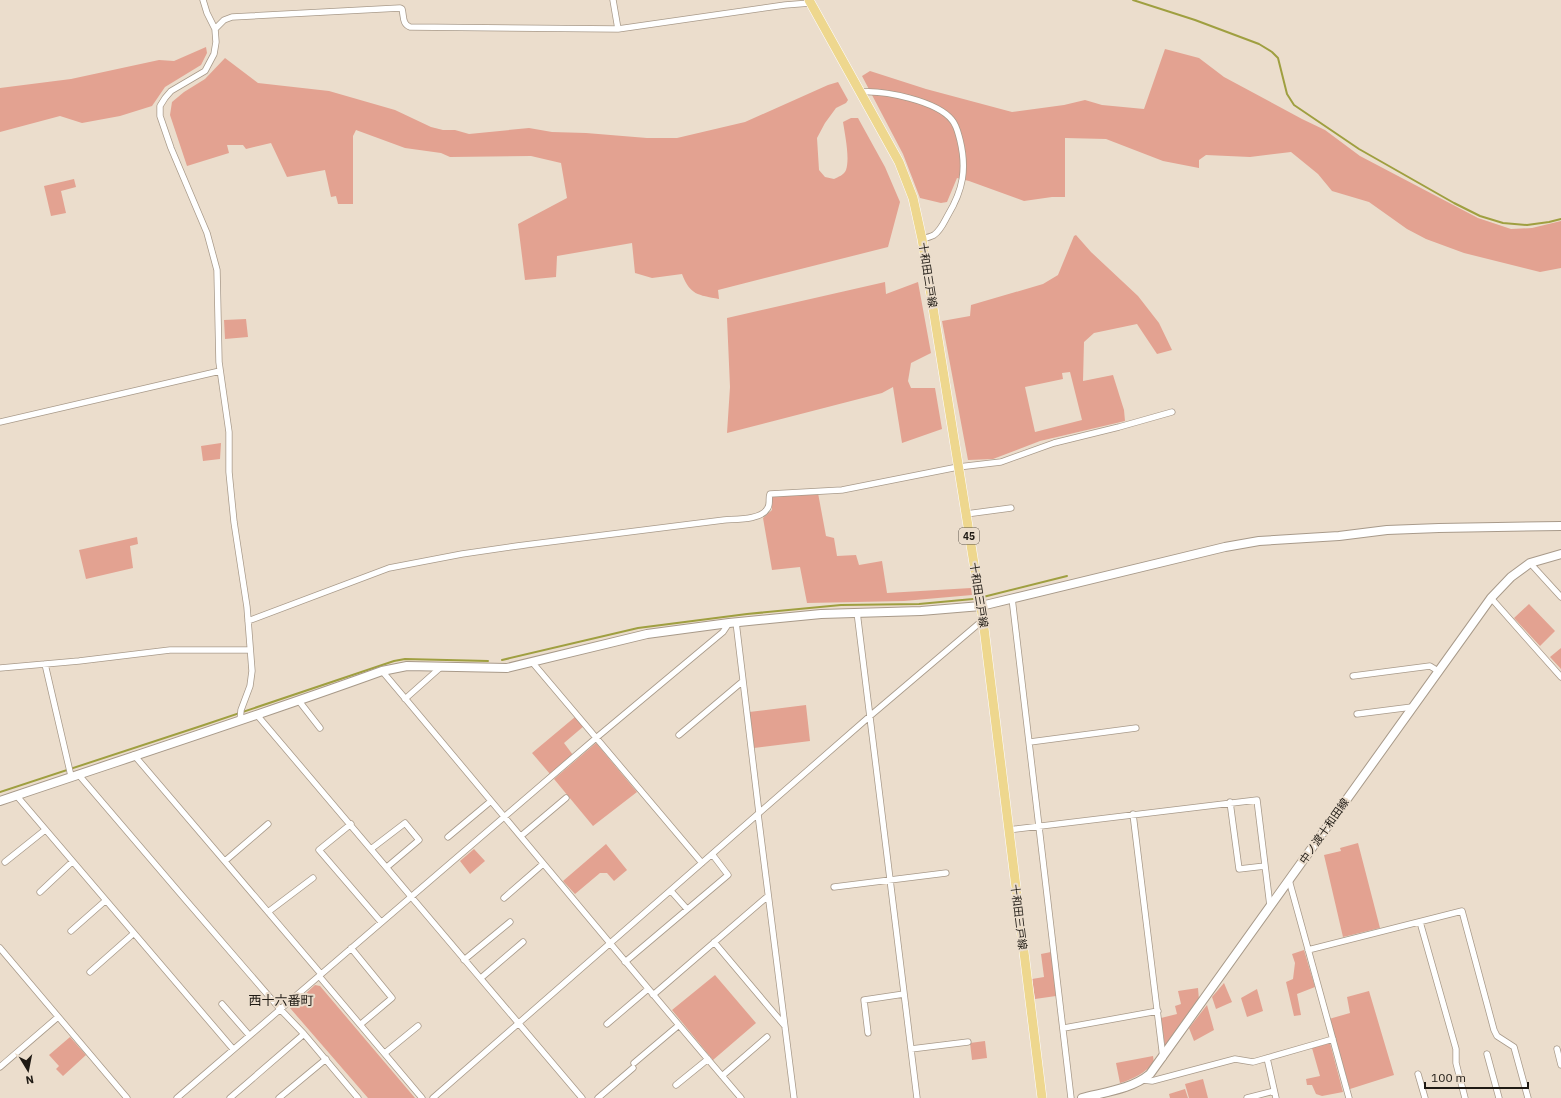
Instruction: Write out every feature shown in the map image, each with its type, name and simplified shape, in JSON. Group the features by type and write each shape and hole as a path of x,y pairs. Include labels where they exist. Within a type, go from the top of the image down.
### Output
{"main road":[{"name":"十和田三戸線","path":"809,1 899,162 913,198 922,239 983,620 1042,1098"}],"street":[{"path":"204,0 207,13 215,29 216,42 214,54 205,71 171,91 160,106 160,116 207,233 216,270 220,371 229,432 229,472 234,522 248,621 252,671 250,686 241,716"},
{"path":"613,0 618,29"},
{"path":"215,29 224,20 232,17 400,8 402,9 404,23 406,26 410,27 618,29 809,1"},
{"path":"861,92 872,91 910,98 945,114 951,119 956,127 963,151 963,181 960,192 941,228 932,236 922,239"},
{"path":"0,422 220,371"},
{"path":"248,621 389,568 462,554 517,546 724,520 751,518 760,515 767,510 770,494 842,490 958,467 1001,462 1054,443 1172,412"},
{"path":"966,514 1011,508"},
{"path":"0,801 72,772 134,755 241,716 257,715 382,672 407,666 507,668 640,635 732,622 857,612 921,612 981,606 1225,547 1259,541 1328,537 1388,530 1561,526"},
{"name":"中ノ渡十和田線","path":"1082,1098 1107,1095 1133,1085 1143,1080 1150,1074 1163,1058 1491,598 1511,578 1530,563 1561,554"},
{"path":"1530,563 1561,597"},
{"path":"1012,598 1064,1028 1071,1098"},
{"path":"1491,598 1561,677"},
{"path":"857,612 917,1098"},
{"path":"433,1098 671,891 758,813 983,620"},
{"path":"732,622 743,681 768,896 794,1098"},
{"path":"177,1098 596,738 723,632 732,622"},
{"path":"0,668 79,661 170,650 250,650"},
{"path":"532,662 702,863"},
{"path":"45,664 72,772 280,1009 326,1059 358,1098"},
{"path":"405,699 441,666"},
{"path":"1353,676 1430,666 1438,671"},
{"path":"382,672 521,836 609,944 741,1098"},
{"path":"680,735 743,681"},
{"path":"299,701 320,728"},
{"path":"1357,714 1412,707"},
{"path":"257,715 582,1098"},
{"path":"1030,742 1136,728"},
{"path":"134,755 268,912 422,1098"},
{"path":"16,795 133,934 233,1049"},
{"path":"521,836 566,798"},
{"path":"1008,830 1230,802 1257,800 1270,907"},
{"path":"448,837 491,801"},
{"path":"1230,802 1239,869 1265,866"},
{"path":"1133,814 1163,1058"},
{"path":"372,849 405,823 419,840 387,867"},
{"path":"225,861 268,824"},
{"path":"351,824 319,850 381,922"},
{"path":"5,862 45,830"},
{"path":"625,962 728,875 712,854"},
{"path":"40,892 72,862"},
{"path":"504,898 544,864"},
{"path":"834,887 946,873"},
{"path":"268,912 313,878"},
{"path":"1289,880 1349,1098"},
{"path":"671,891 687,909"},
{"path":"653,995 768,896"},
{"path":"71,931 105,901"},
{"path":"1308,950 1462,911 1494,1030 1497,1036 1514,1047 1528,1098"},
{"path":"464,960 510,922"},
{"path":"1420,922 1456,1049 1456,1064 1466,1098"},
{"path":"90,972 133,934"},
{"path":"480,978 523,942"},
{"path":"714,942 784,1026"},
{"path":"0,948 127,1098"},
{"path":"351,948 392,998 361,1024"},
{"path":"607,1024 648,989"},
{"path":"868,1033 864,1000 904,994"},
{"path":"222,1004 249,1035"},
{"path":"1064,1028 1158,1011"},
{"path":"0,1067 58,1017"},
{"path":"598,1098 679,1025"},
{"path":"385,1053 418,1026"},
{"path":"230,1098 304,1034"},
{"path":"722,1076 767,1037"},
{"path":"1143,1080 1152,1081 1235,1059 1253,1062 1332,1039"},
{"path":"911,1049 968,1042"},
{"path":"1557,1049 1561,1065"},
{"path":"1487,1054 1499,1098"},
{"path":"1266,1058 1276,1098"},
{"path":"279,1098 326,1059"},
{"path":"676,1085 708,1059"},
{"path":"1418,1074 1425,1098"},
{"path":"1247,1098 1274,1091"}],"shaded area":[{"path":"206,47 207,53 201,65 165,87 152,106 120,116 82,123 60,116 0,132 0,88 71,79 159,60 174,61"},
{"path":"1165,49 1199,58 1224,77 1325,130 1360,156 1478,218 1511,229 1532,228 1561,221 1561,268 1540,272 1464,253 1426,239 1407,229 1369,202 1332,191 1318,174 1291,152 1250,157 1206,155 1199,160 1199,168 1163,161 1106,139 1065,138 1065,197 1052,197 1024,201 957,178 947,202 941,203 920,198 903,154 862,76 870,71 926,89 1012,112 1064,105 1085,100 1102,105 1144,109"},
{"path":"225,58 258,83 329,91 395,110 431,127 443,130 455,130 469,134 529,128 552,132 647,138 677,138 745,122 838,82 848,100 846,103 836,108 825,123 817,138 819,170 825,177 834,179 841,176 845,172 847,165 847,153 843,122 851,118 858,118 885,167 900,202 888,247 718,290 719,299 696,293 688,286 682,274 652,278 635,273 632,243 557,256 556,277 525,280 518,224 567,198 561,163 531,156 450,157 441,153 405,148 356,130 353,136 353,204 338,204 336,196 331,197 325,170 287,177 271,143 246,149 243,145 227,145 229,153 187,166 170,115 172,102 184,92 205,79"},
{"path":"74,179 76,187 61,191 66,213 51,216 44,186"},
{"path":"1076,235 1091,252 1138,296 1159,323 1172,350 1157,354 1137,324 1094,333 1084,342 1083,381 1113,375 1124,410 1125,421 1040,441 993,459 968,460 942,321 970,316 971,305 1043,284 1058,275 1074,236","holes":["1070,372 1082,420 1035,432 1025,387 1063,379 1062,373"]},
{"path":"885,282 886,294 918,282 931,353 911,363 908,381 911,388 935,388 942,429 902,443 893,387 882,393 727,433 730,387 727,318"},
{"path":"246,319 248,337 225,339 224,320"},
{"path":"221,443 220,459 203,461 201,446"},
{"path":"818,493 826,536 834,538 837,556 856,555 859,565 882,561 887,593 971,588 972,595 904,601 807,603 800,567 772,570 763,518 772,510 771,497 775,495"},
{"path":"137,537 138,544 130,546 133,568 86,579 79,550"},
{"path":"1529,604 1555,631 1540,646 1514,618"},
{"path":"1561,648 1561,669 1550,657"},
{"path":"806,705 810,741 754,748 749,712"},
{"path":"575,717 584,726 564,743 573,755 550,774 532,753"},
{"path":"596,743 637,792 593,826 554,779"},
{"path":"1358,843 1380,928 1343,937 1324,855 1341,851 1340,848"},
{"path":"606,844 627,870 614,881 607,873 600,873 575,894 563,881"},
{"path":"474,849 485,861 470,874 460,861"},
{"path":"1304,950 1315,987 1297,994 1301,1015 1294,1016 1286,982 1293,979 1295,963 1292,954"},
{"path":"1051,952 1056,996 1035,999 1032,979 1044,977 1041,954"},
{"path":"715,975 756,1023 713,1060 672,1010"},
{"path":"1224,983 1232,1002 1216,1009 1212,997"},
{"path":"315,985 320,986 415,1098 368,1098 290,1008"},
{"path":"1198,988 1199,1000 1165,1047 1161,1018 1177,1014 1175,1006 1181,1004 1178,991"},
{"path":"1257,989 1263,1011 1247,1017 1241,998"},
{"path":"1369,991 1394,1075 1350,1089 1329,1019 1350,1013 1347,997"},
{"path":"1207,1005 1214,1030 1194,1041 1189,1028"},
{"path":"70,1037 86,1055 63,1076 56,1069 59,1066 49,1055"},
{"path":"985,1041 987,1058 972,1060 970,1043"},
{"path":"1330,1043 1343,1092 1322,1096 1316,1094 1312,1085 1307,1085 1306,1079 1320,1076 1312,1048"},
{"path":"1153,1056 1154,1063 1146,1070 1130,1080 1120,1083 1116,1063"},
{"path":"1203,1079 1208,1098 1189,1098 1185,1084"},
{"path":"1185,1089 1188,1098 1170,1098 1169,1094"}],"waterway":[{"path":"1133,0 1195,20 1259,44 1272,52 1278,58 1287,94 1294,105 1359,149 1454,203 1480,216 1503,223 1527,225 1561,219"},
{"path":"983,597 1067,576"},
{"path":"502,660 638,628 747,614 841,605 919,604 973,599"},
{"path":"0,792 394,661 405,659 488,661"}],"district":[{"name":"西十六番町","path":"281,1000"}]}
